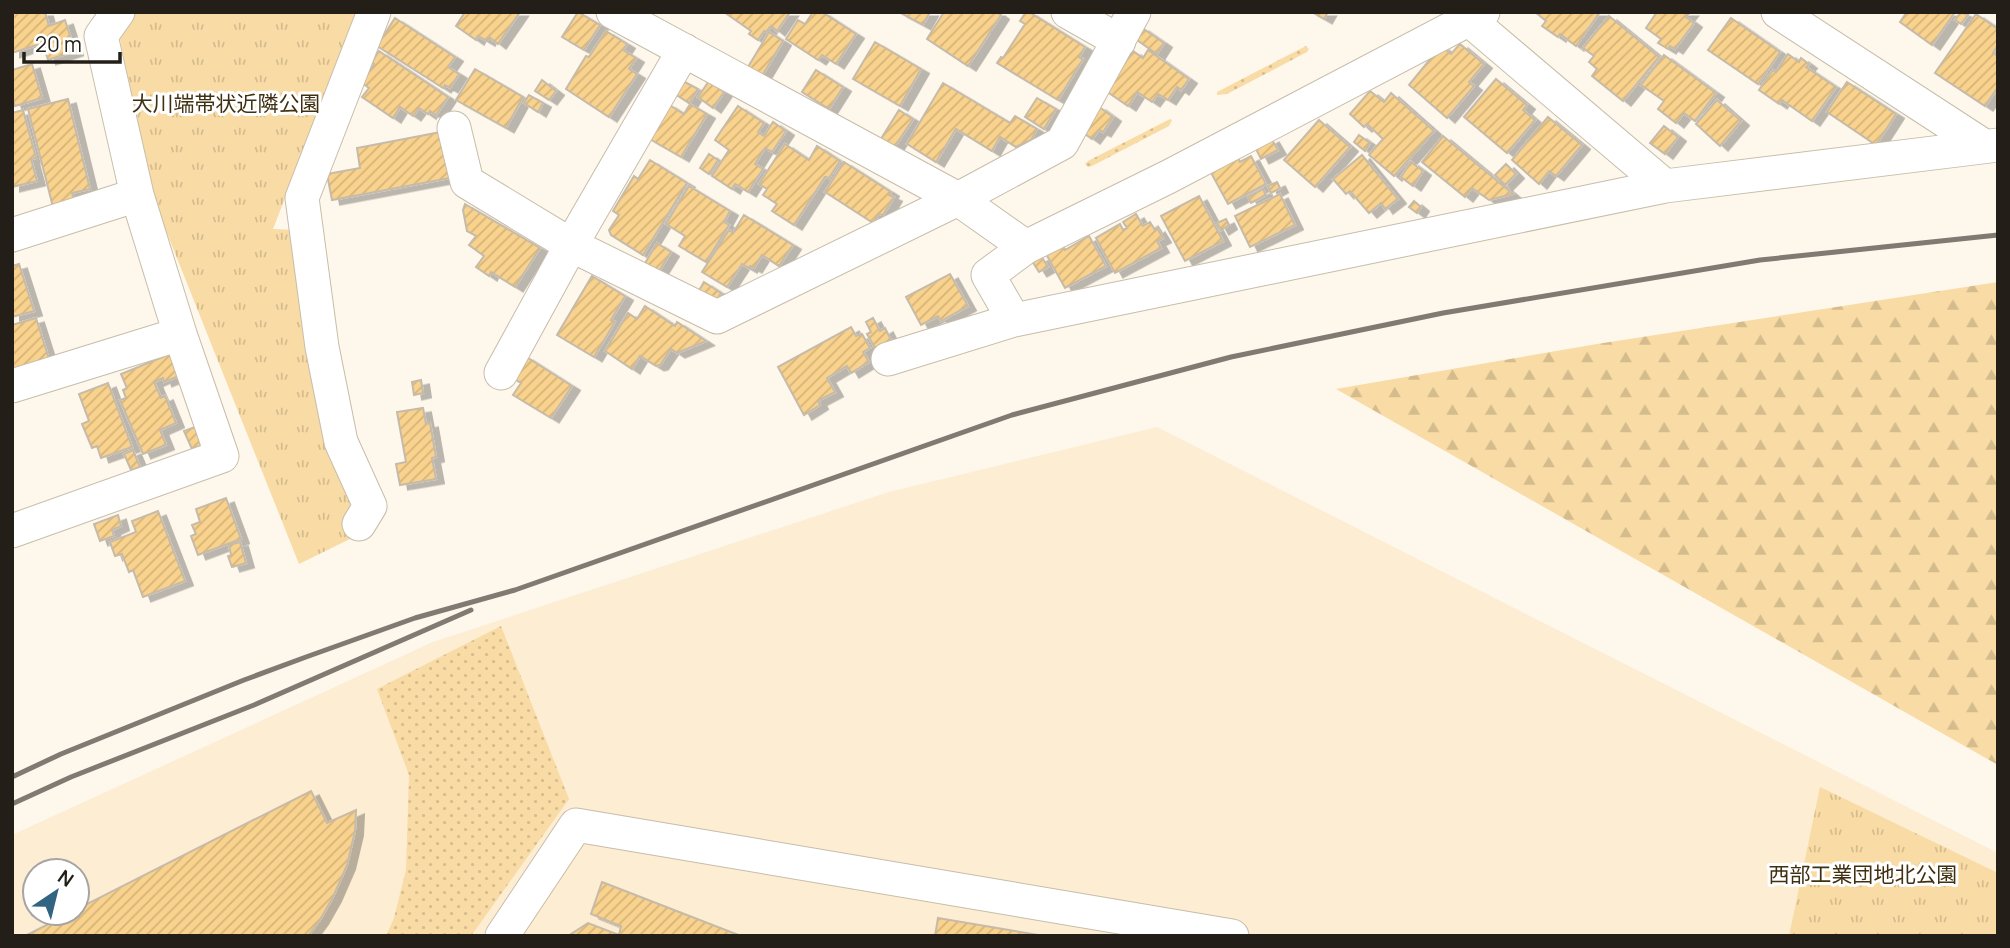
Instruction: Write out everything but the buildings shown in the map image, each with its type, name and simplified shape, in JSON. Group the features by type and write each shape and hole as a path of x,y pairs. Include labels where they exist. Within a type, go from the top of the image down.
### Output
{"street":[{"path":"359,524 370,506 341,442 322,347 302,198 374,12"},
{"path":"613,12 958,199 1026,247"},
{"path":"1068,12 1119,41"},
{"path":"454,128 467,182 571,245 717,317 958,199 1062,143 1134,12"},
{"path":"1778,12 1991,145"},
{"path":"1014,320 988,275 1026,247 1168,177 1471,15 1665,186"},
{"path":"12,531 222,456 180,334 137,195 103,20"},
{"path":"501,373 571,245 684,50"},
{"path":"888,359 1014,320 1665,186 1991,145"},
{"path":"12,235 137,195"},
{"path":"12,386 180,334"},
{"path":"502,936 576,825 1232,936"}],"shaded area":[{"path":"1157,427 1998,853 1998,936 12,936 12,835 433,642 889,492"}],"green space":[{"name":"大川端帯状近隣公園","path":"133,12 357,12 273,229 298,230 361,507 354,537 299,564 153,198 118,30"},
{"path":"1306,46 1309,49 1307,52 1227,94 1217,95 1217,92"},
{"path":"1172,120 1169,126 1092,166 1085,164 1088,161"},
{"path":"1998,282 1998,765 1336,389 1597,344"},
{"path":"501,626 569,799 471,936 386,936 394,918 406,870 409,775 377,689"},
{"name":"西部工業団地北公園","path":"1820,787 1998,873 1998,936 1789,936"}],"railway":[{"path":"12,777 61,754 306,657 415,618 515,590 1012,415 1231,357 1443,313 1760,260 1998,235"},
{"path":"12,804 71,777 254,705 471,610"}]}
